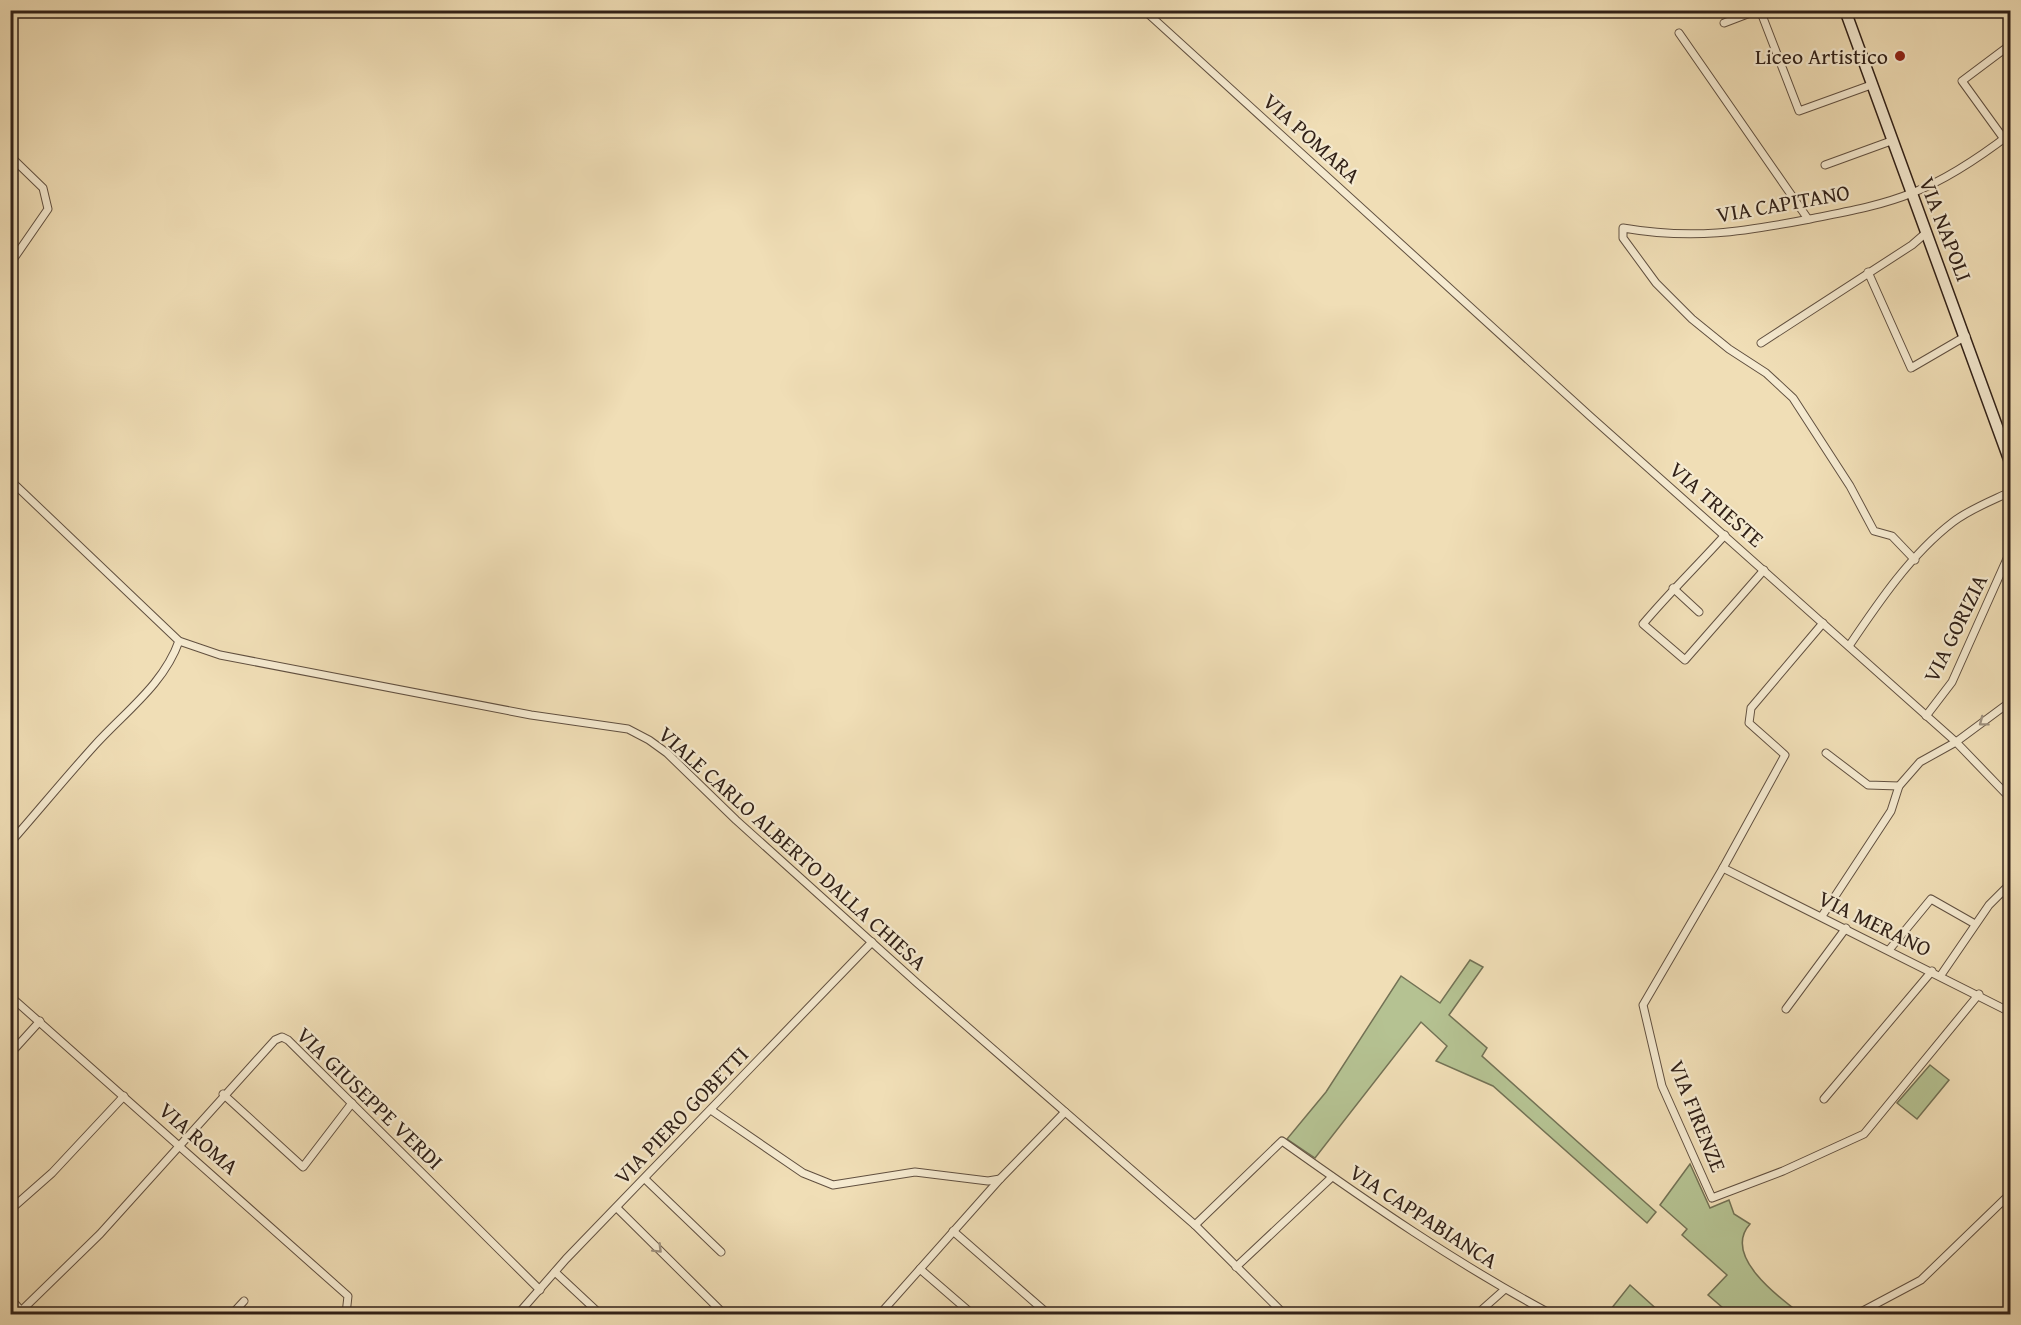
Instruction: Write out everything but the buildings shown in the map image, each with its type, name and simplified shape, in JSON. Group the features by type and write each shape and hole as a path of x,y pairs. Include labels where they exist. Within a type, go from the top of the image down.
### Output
{"street":[{"name":"VIA POMARA","path":"1144,10 1455,292"},
{"path":"1724,23 1759,10 1799,111 1871,85"},
{"name":"VIA NAPOLI","path":"1845,10 1891,141 1928,232 1966,336 2010,462"},
{"path":"1679,33 1808,219"},
{"path":"2007,137 1962,81 2010,45"},
{"name":"VIA CAPITANO","path":"1914,560 1892,536 1874,531 1850,486 1793,398 1766,373 1729,350 1692,320 1656,283 1623,238 1623,228 1655,233 1704,236 1780,226 1912,193 1961,170 2007,137"},
{"path":"1825,165 1891,141"},
{"path":"10,156 43,188 48,209 10,264"},
{"path":"1761,343 1928,232"},
{"path":"1869,272 1911,368 1966,336"},
{"name":"VIA TRIESTE","path":"1455,292 1956,742 2010,798"},
{"path":"2002,438 2010,429"},
{"name":"VIALE CARLO ALBERTO DALLA CHIESA","path":"10,480 179,641 220,655 271,665 531,715 628,729 667,753 736,820 872,942 1195,1225 1284,1314"},
{"path":"1849,646 1876,606 1914,560 1953,522 2010,492"},
{"path":"1725,535 1691,573 1673,588 1643,624 1685,660 1764,570"},
{"name":"VIA GORIZIA","path":"1926,716 1952,681 2010,552"},
{"path":"1673,588 1699,612"},
{"path":"1723,868 1785,754 1749,723 1751,708 1823,623"},
{"path":"10,843 97,743 157,682 173,658 179,641"},
{"path":"1822,916 1891,811 1899,786 1920,762 1956,742 2010,702"},
{"path":"1826,753 1868,785 1899,786"},
{"name":"VIA MERANO","path":"1723,868 2010,1011"},
{"name":"VIA FIRENZE","path":"1723,868 1643,1005 1662,1086 1712,1198 1783,1171 1864,1134 1978,994"},
{"path":"1941,975 1989,904 2010,884"},
{"path":"1889,950 1931,899 1975,924"},
{"path":"1786,1009 1846,928"},
{"name":"VIA PIERO GOBETTI","path":"518,1314 555,1272 872,942"},
{"path":"1824,1099 1932,971"},
{"name":"VIA ROMA","path":"10,996 348,1296 346,1314"},
{"path":"10,1054 40,1021"},
{"name":"VIA GIUSEPPE VERDI","path":"23,1313 100,1234 223,1094 275,1040 282,1036 540,1290"},
{"path":"223,1094 303,1167 352,1103"},
{"path":"10,1210 52,1173 124,1096"},
{"path":"711,1110 803,1173 833,1185 915,1172 988,1181 1000,1179"},
{"path":"880,1314 1000,1179 1065,1112"},
{"name":"VIA CAPPABIANCA","path":"1195,1225 1282,1141 1332,1177 1504,1290 1551,1314"},
{"path":"1236,1267 1332,1177"},
{"path":"645,1179 721,1252"},
{"path":"1857,1314 1921,1280 2010,1194"},
{"path":"616,1208 724,1314"},
{"path":"953,1231 1048,1314"},
{"path":"920,1269 972,1314"},
{"path":"555,1272 600,1314"},
{"path":"1478,1314 1504,1290"},
{"path":"10,1298 23,1313"},
{"path":"232,1314 244,1301"}],"green space":[{"path":"1470,960 1483,967 1449,1015 1487,1048 1482,1056 1656,1212 1647,1223 1493,1086 1436,1061 1447,1046 1421,1022 1315,1158 1287,1139 1326,1092 1401,976 1440,1003"},
{"path":"1930,1065 1949,1080 1917,1119 1897,1103"},
{"path":"1690,1164 1710,1208 1729,1200 1734,1214 1750,1224 1743,1236 1743,1249 1748,1262 1767,1286 1801,1314 1730,1314 1708,1295 1727,1275 1682,1235 1687,1229 1660,1205"},
{"path":"1630,1285 1662,1314 1607,1314"}],"place":[{"name":"Liceo Artistico","path":"1900,56"}]}
